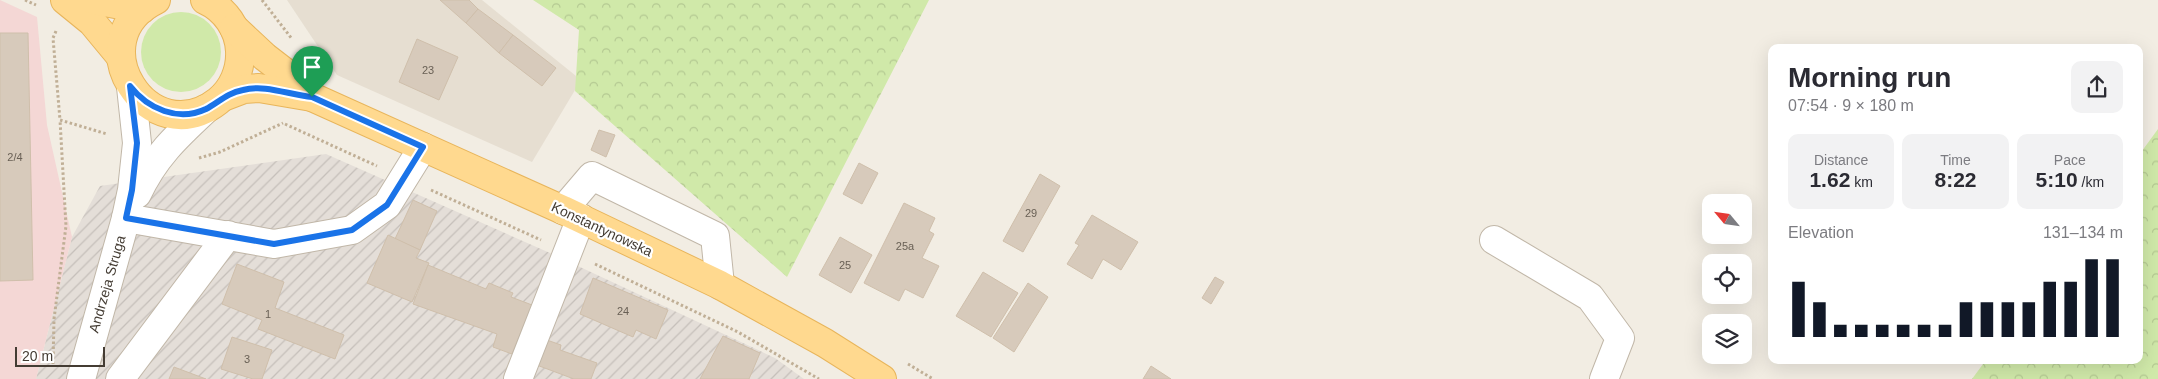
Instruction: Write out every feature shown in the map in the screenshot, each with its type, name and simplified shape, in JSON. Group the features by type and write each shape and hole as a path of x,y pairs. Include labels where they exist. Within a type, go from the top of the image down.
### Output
{"main road":[{"path":"65,0 92,22 121,57"},
{"path":"94,0 149,5"},
{"path":"130,86 121,57 126,31 132,19 149,5"},
{"path":"214,103 236,76 240,60 240,44 220,10"},
{"name":"Konstantynowska","path":"220,10 264,57 300,84 312,97"},
{"name":"Konstantynowska","path":"130,86 148,104 164,112 181,114 244,90 259,88 312,97 572,214 720,285 825,343 882,379"}],"street":[{"name":"Andrzeja Struga","path":"80,379 126,218 132,190 137,143 130,86"},
{"name":"Andrzeja Struga","path":"126,218 154,161 171,142 214,103"},
{"path":"126,218 274,244 352,230 387,205 423,147"},
{"path":"518,379 572,214 592,176 715,236 720,285"},
{"path":"120,379 228,236"},
{"path":"1494,240 1590,297 1620,338 1604,379"}],"path":[{"path":"53,365 54,320 66,226 60,120"}],"shaded area":[{"path":"0,0 37,17 47,125 72,237 36,379 0,379"},
{"path":"287,0 482,0 581,80 532,162 337,75"},
{"path":"326,154 550,253 775,358 804,379 36,379 72,237 100,186"}],"green space":[{"path":"533,0 929,0 787,277 575,91 579,30"},
{"path":"181,12 196,15 209,24 218,37 221,52 218,67 209,80 196,89 181,92 166,89 153,80 144,67 141,52 144,37 153,24 166,15"},
{"path":"2158,129 2158,379 1972,379 1983,364 2143,364 2143,150"}],"building":[{"path":"440,0 469,0 478,9 466,23"},
{"path":"478,9 513,35 499,53 466,23"},
{"path":"0,33 28,33 33,280 0,281"},
{"path":"513,35 556,68 542,86 499,53"},
{"path":"417,39 458,57 439,100 399,82"},
{"path":"599,130 615,135 606,157 591,150"},
{"path":"859,163 878,173 862,204 843,194"},
{"path":"1040,174 1060,186 1023,252 1003,241"},
{"path":"413,200 437,211 420,250 395,239"},
{"path":"904,203 935,218 929,231 934,234 922,258 939,266 923,298 905,289 899,301 864,283"},
{"path":"1092,215 1138,242 1121,270 1103,259 1092,279 1067,264 1079,245 1075,243"},
{"path":"388,235 420,250 416,258 429,263 412,302 367,283"},
{"path":"840,237 872,255 851,293 819,275"},
{"path":"237,264 284,282 275,308 344,335 335,359 258,329 262,320 222,304"},
{"path":"428,265 486,289 489,283 513,293 511,297 532,305 512,354 493,347 497,334 413,304"},
{"path":"983,272 1018,293 991,337 956,316"},
{"path":"1215,277 1224,282 1211,304 1202,298"},
{"path":"593,278 668,310 656,339 636,330 633,337 580,314"},
{"path":"1028,283 1048,297 1014,352 993,338"},
{"path":"723,336 760,353 749,379 700,379"},
{"path":"232,337 272,350 262,379 253,379 221,369"},
{"path":"544,339 561,345 560,350 597,363 591,379 574,379 534,364"},
{"path":"1151,366 1171,379 1143,379"},
{"path":"174,367 206,379 169,379"}],"route":[{"path":"130,86 148,104 156,109 172,114 198,112 206,109 223,97 244,90 259,88 312,97 423,147 387,205 352,230 274,244 126,218 132,190 137,143 130,86"}]}
